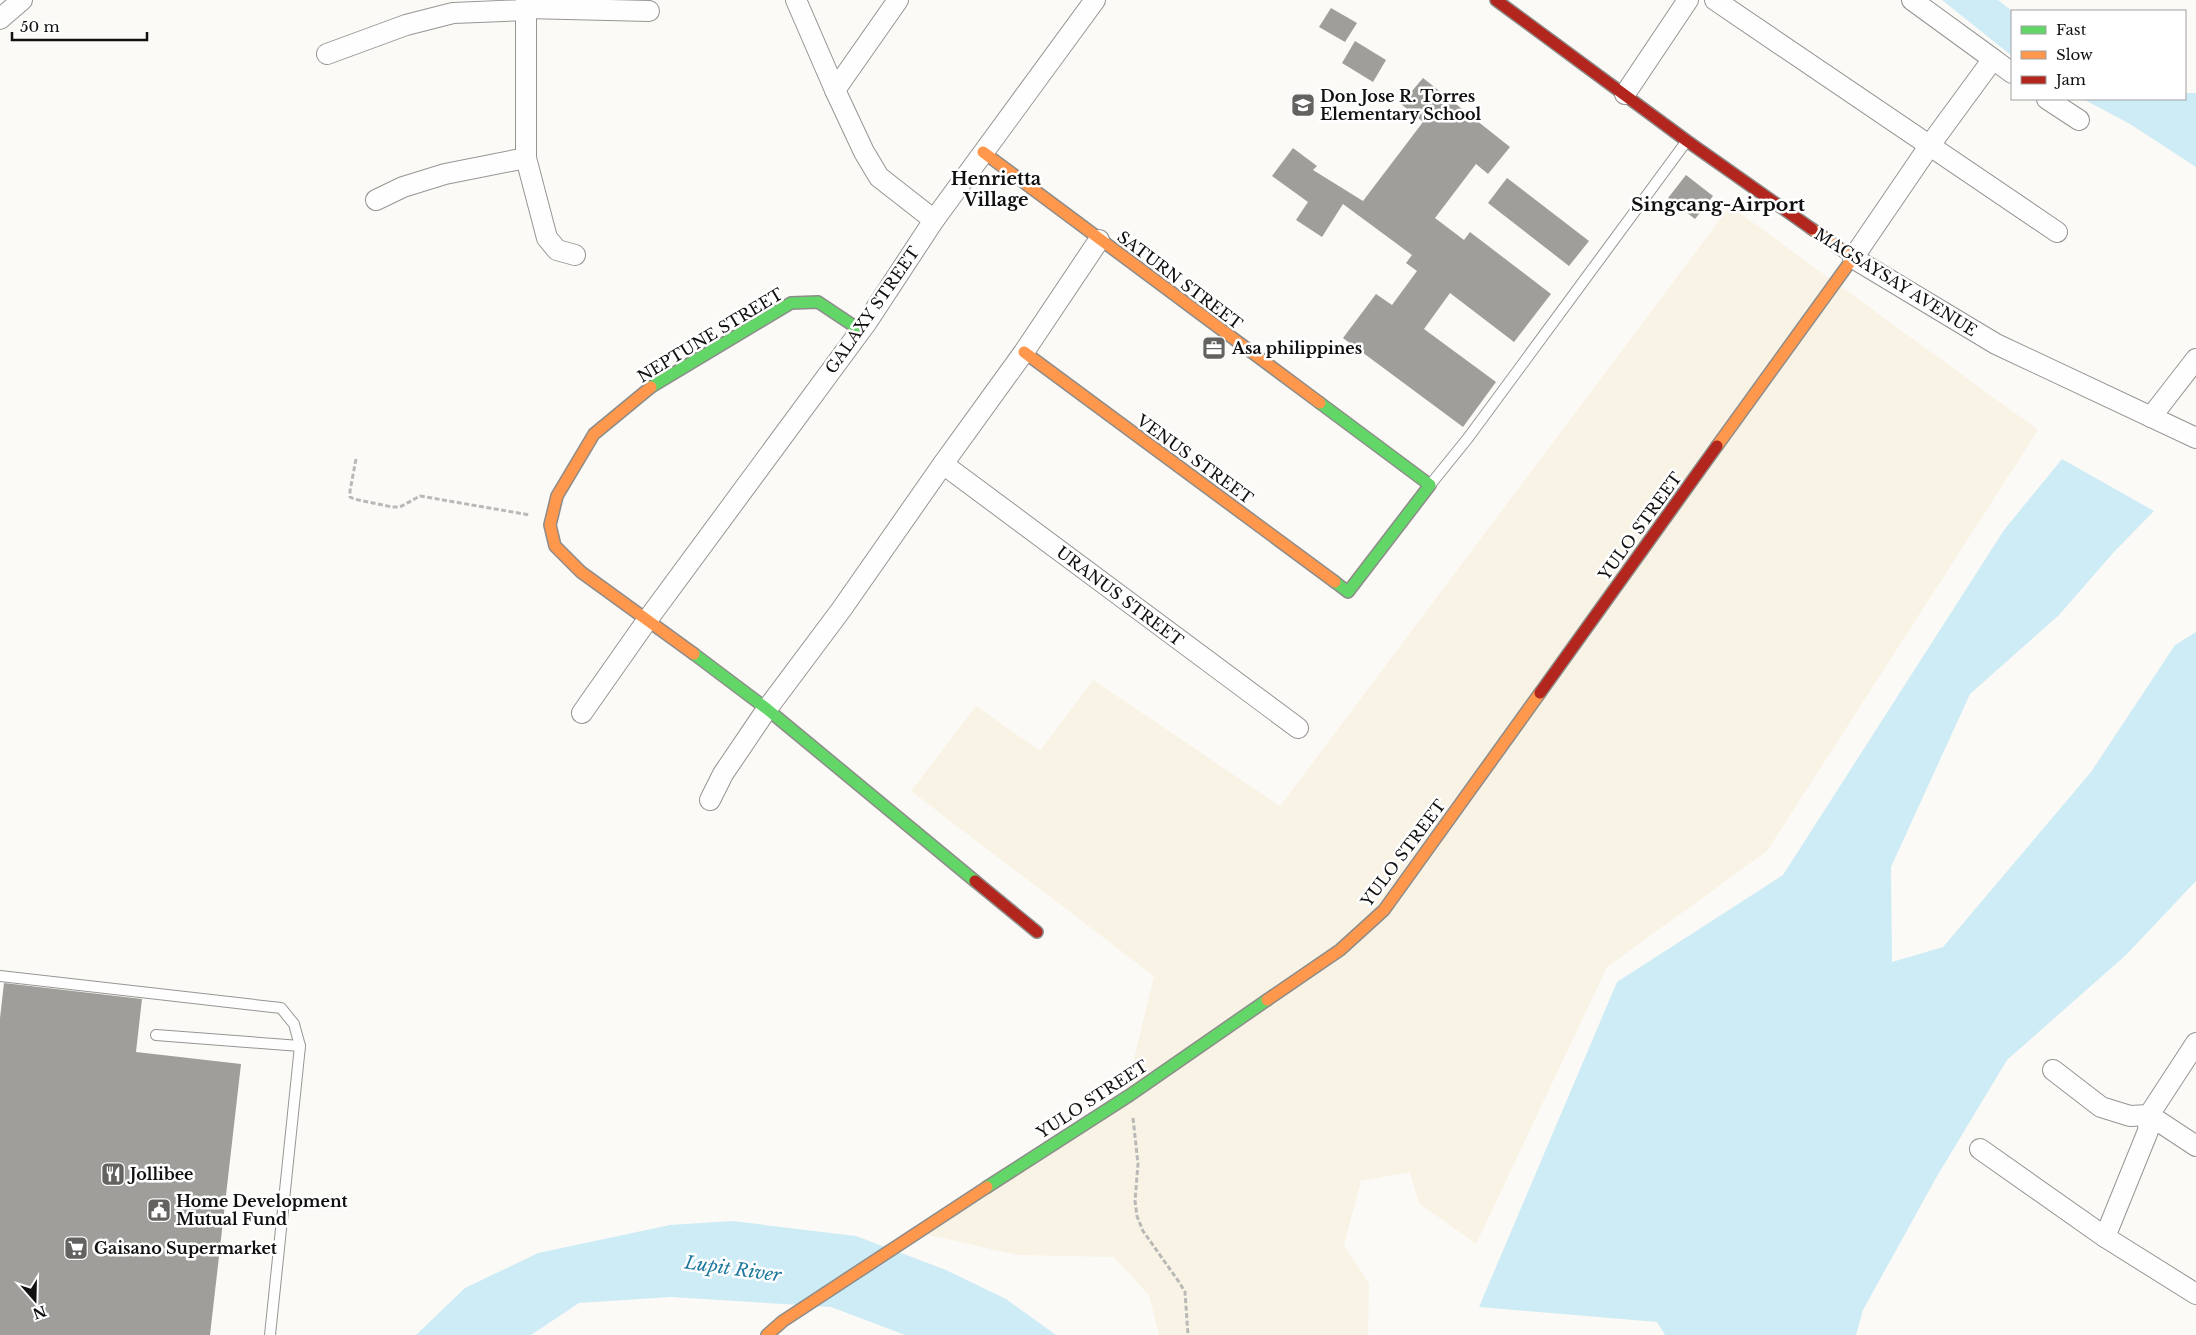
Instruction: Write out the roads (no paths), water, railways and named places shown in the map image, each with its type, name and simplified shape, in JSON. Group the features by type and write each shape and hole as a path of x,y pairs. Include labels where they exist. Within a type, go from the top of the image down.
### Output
{"street":[{"path":"0,19 22,0"},
{"path":"796,0 835,90 878,177 934,220"},
{"path":"835,90 898,0"},
{"name":"GALAXY STREET","path":"582,712 860,330 934,220 1095,0"},
{"path":"1625,94 1688,0"},
{"path":"1715,0 2057,232"},
{"path":"1912,0 2011,72"},
{"name":"MAGSAYSAY AVENUE","path":"1503,2 1687,141 1853,258 1996,344 2196,438"},
{"path":"526,6 526,158 547,238 556,250 575,256"},
{"path":"327,54 406,25 453,13 526,6 649,11"},
{"path":"1853,258 1993,58"},
{"path":"2049,100 2079,120"},
{"name":"SATURN STREET","path":"983,152 1430,486"},
{"path":"376,200 403,187 445,174 526,158"},
{"path":"710,800 723,774 767,709 841,610 1024,352 1099,240"},
{"name":"YULO STREET","path":"766,1335 783,1321 900,1243 1130,1095 1340,950 1384,910 1853,258"},
{"name":"NEPTUNE STREET","path":"648,619 581,572 555,546 550,525 557,496 594,434 658,382 791,303 818,302 860,330"},
{"name":"VENUS STREET","path":"1024,352 1348,592 1430,486"},
{"path":"2151,417 2196,359"},
{"name":"URANUS STREET","path":"943,464 1298,728"},
{"path":"648,619 767,709 1036,932"},
{"path":"2105,1237 2148,1131 2149,1115 2196,1043"},
{"path":"2053,1070 2101,1107 2130,1116 2149,1115 2196,1146"},
{"path":"1980,1149 2105,1237 2196,1294"}],"lane":[{"path":"1430,486 1468,438 1687,141"},
{"path":"0,976 281,1008 294,1024 300,1046 270,1335"},
{"path":"156,1035 300,1046"}],"water":[{"path":"1942,0 1998,0 2011,10 2011,55"},
{"path":"2186,93 2196,93 2196,167 2130,124 2085,100 2186,100"},
{"path":"2062,459 2154,511 2113,553 2059,615 1970,694 1891,867 1892,962 1943,947 2091,772 2175,645 2196,632 2196,881 2126,955 2007,1060 1936,1178 1863,1310 1856,1335 1665,1335 1657,1322 1479,1307 1617,982 1783,875 2004,530"},
{"name":"Lupit River","path":"732,1221 856,1236 946,1270 1006,1299 1056,1335 905,1335 831,1307 671,1297 579,1303 531,1335 416,1335 465,1288 538,1253 670,1225"}],"place":[{"name":"Don Jose R. Torres Elementary School","path":"1303,105"},
{"name":"Asa philippines","path":"1214,348"},
{"name":"Jollibee","path":"113,1174"},
{"name":"Home Development Mutual Fund","path":"159,1210"},
{"name":"Gaisano Supermarket","path":"76,1248"}],"district":[{"name":"Henrietta Village","path":"996,189"},
{"name":"Singcang-Airport","path":"1718,204"}]}
